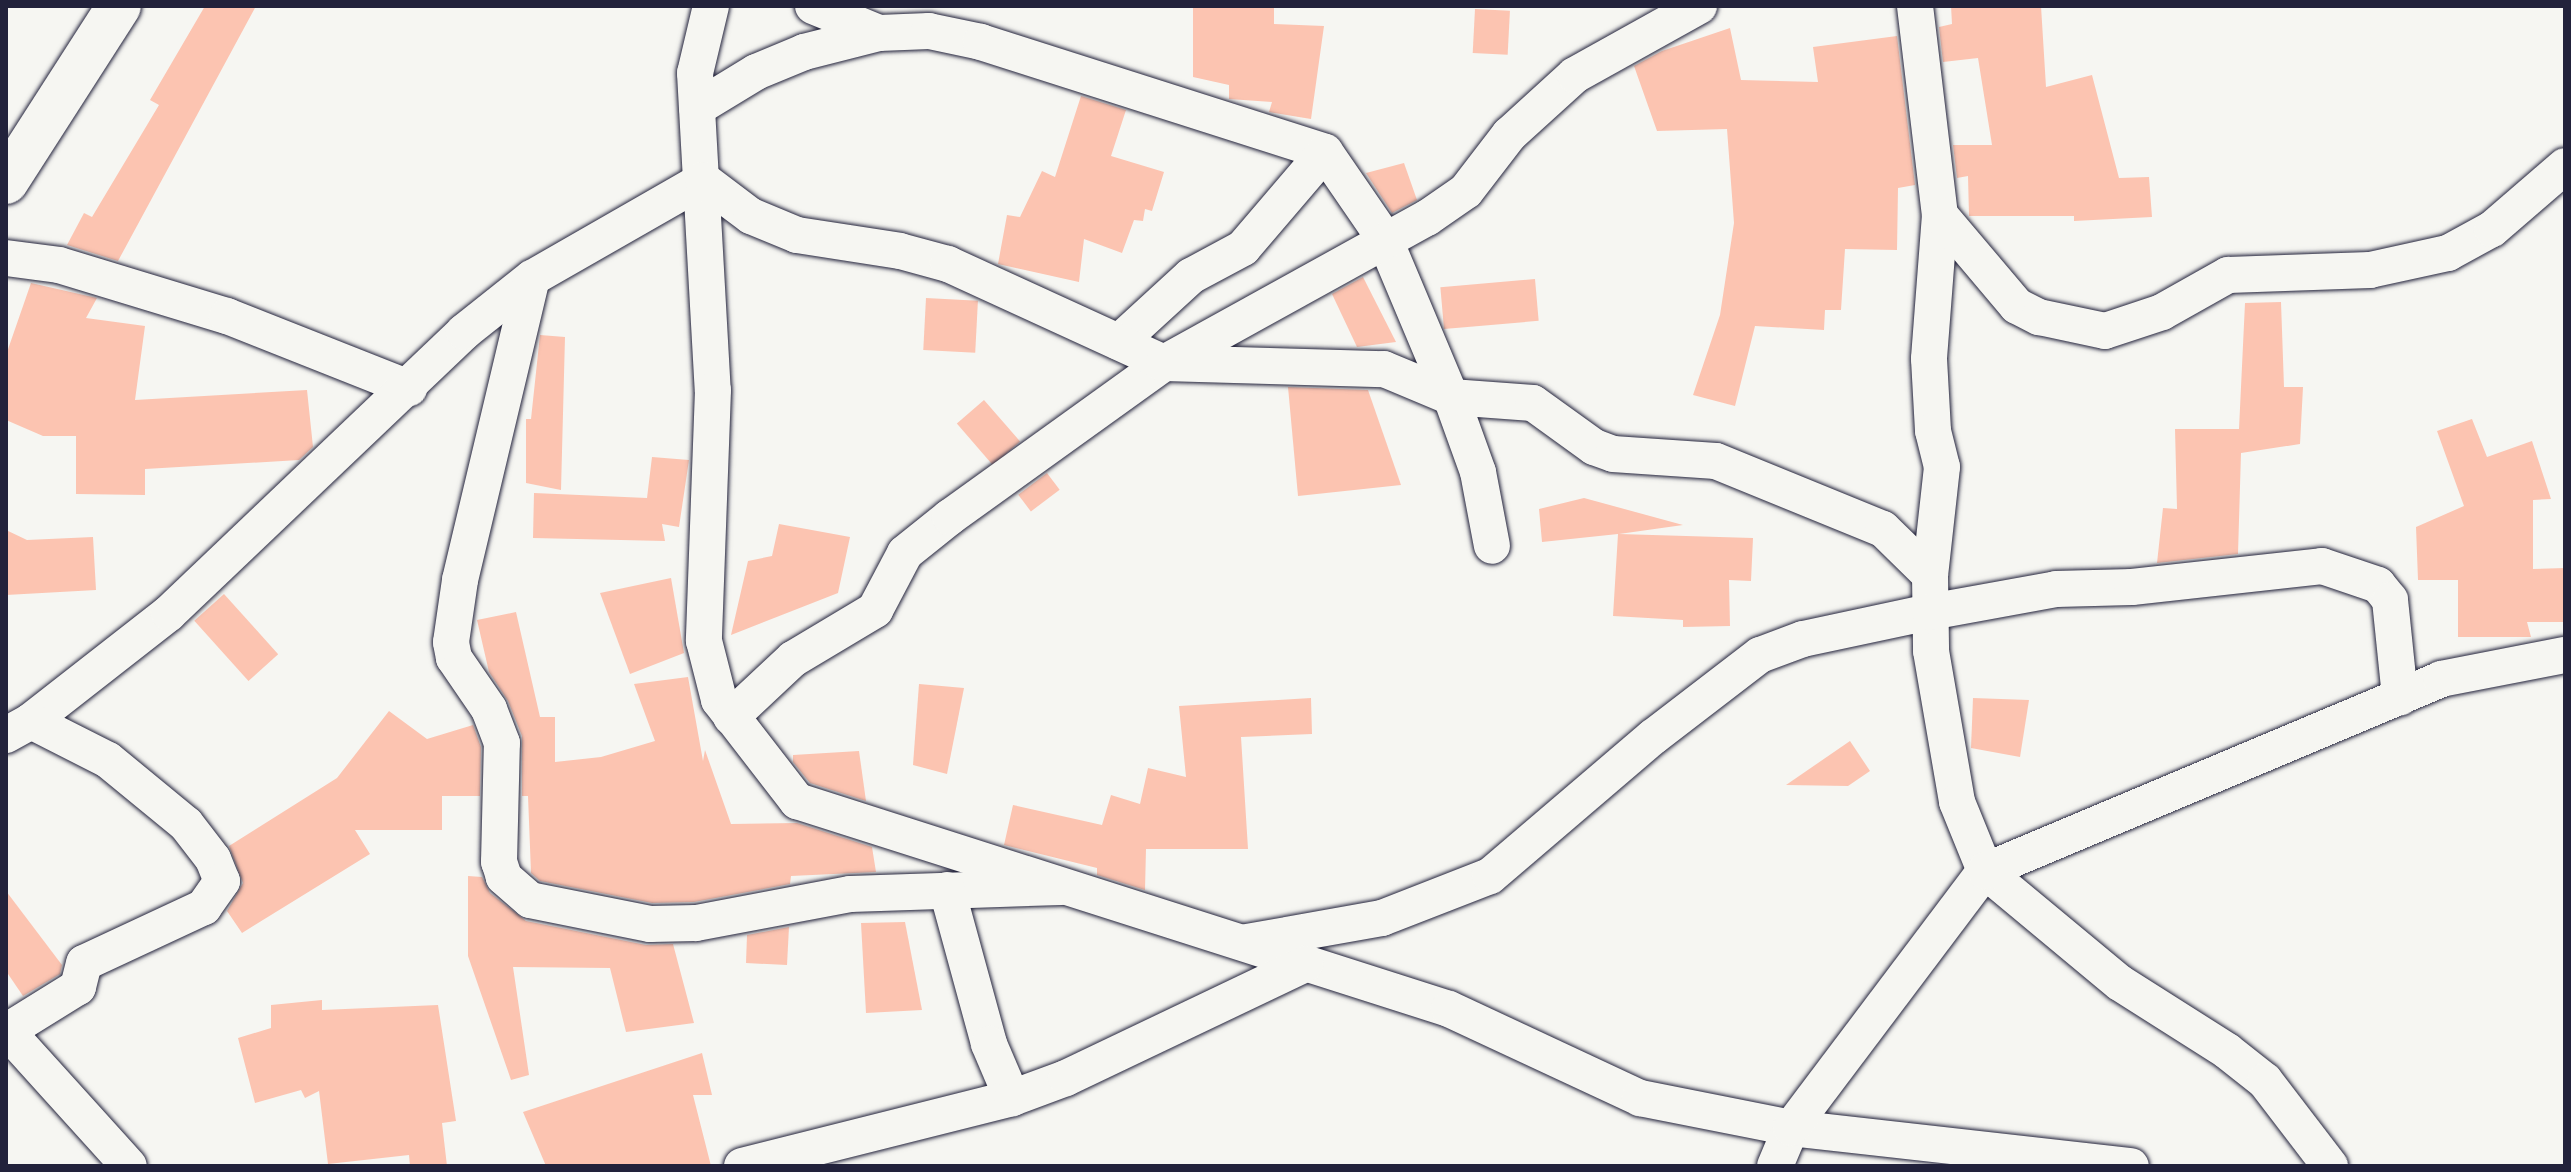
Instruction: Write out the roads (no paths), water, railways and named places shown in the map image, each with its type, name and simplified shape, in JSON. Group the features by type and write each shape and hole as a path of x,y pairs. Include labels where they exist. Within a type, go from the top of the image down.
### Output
{"street":[{"path":"6,182 119,6"},
{"path":"711,6 695,73 713,390 704,641 719,700 786,790 810,808 1449,1009 1640,1098 1791,1128 2131,1166"},
{"path":"813,6 879,33"},
{"path":"731,717 793,659 875,610 914,543 1164,363 1275,306 1384,238 1427,218 1466,191 1509,135 1575,75 1699,6"},
{"path":"1915,6 1940,215 1929,359 1933,431 1942,467 1930,575 1930,612 1946,761 1985,871 2083,955 2265,1081 2330,1166"},
{"path":"697,108 756,72 804,52 879,33 953,34 1325,152 1384,238 1451,397 1478,472 1492,546"},
{"path":"1119,342 1191,276 1243,248 1325,152"},
{"path":"1940,215 2017,306 2039,317 2105,331 2162,312 2228,275 2370,270 2448,253 2492,229 2565,166"},
{"path":"19,728 169,613 409,388 464,332 532,278 703,180"},
{"path":"703,180 751,216 797,235 948,264 1164,363 1365,366 1451,397 1533,403 1594,447 1613,454 1716,461 1883,529 1930,575"},
{"path":"6,258 59,265 227,316 409,388"},
{"path":"532,278 460,580 451,642 454,658 489,709 502,743 499,862 504,877 530,900 650,924 696,923 850,894 1061,887"},
{"path":"1241,943 1382,918 1490,876 1750,661 1803,639 1930,612 2056,589 2132,587 2322,566 2378,585 2390,600 2400,697"},
{"path":"1775,1166 1791,1128 1985,871 2454,675 2565,655"},
{"path":"19,728 108,760 165,805 213,859 222,881 204,907 84,963 78,987 6,1030 129,1166"},
{"path":"947,890 986,1033 1012,1098"},
{"path":"742,1166 1012,1098 1066,1078 1305,964"}]}
